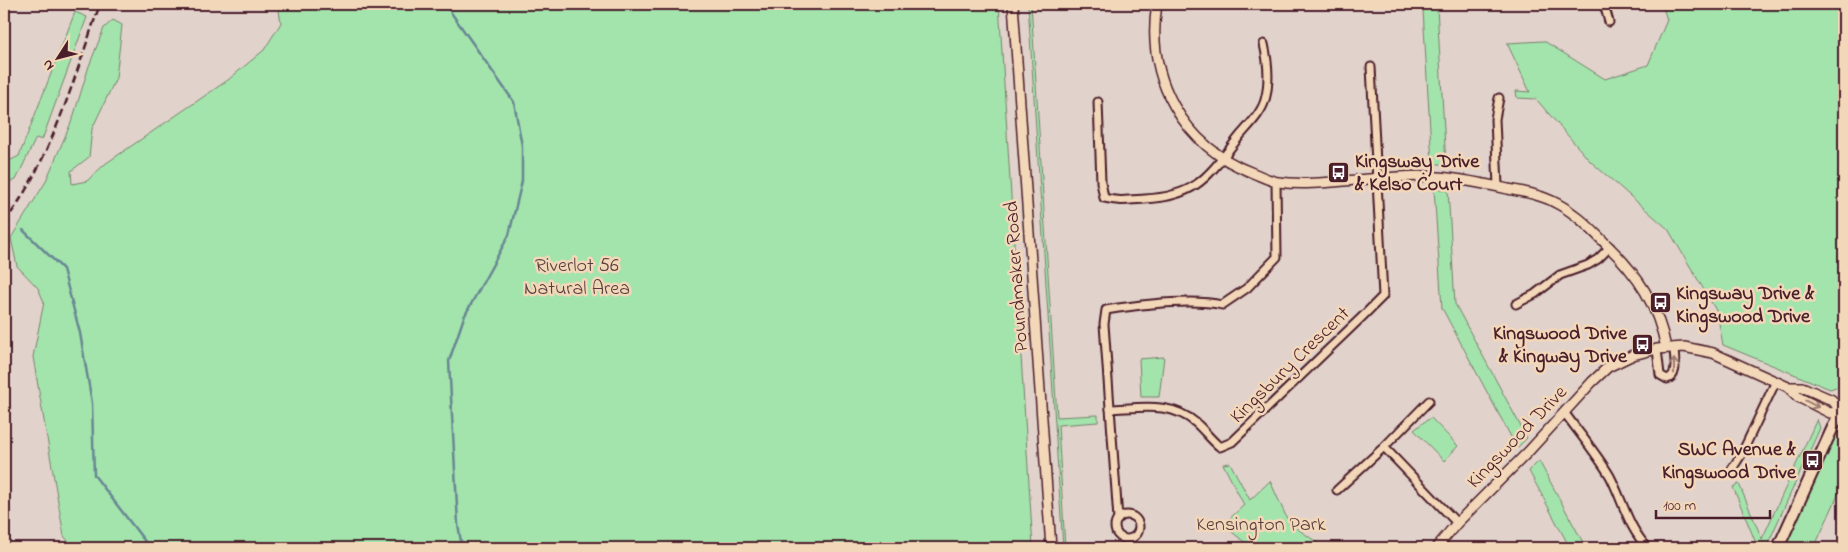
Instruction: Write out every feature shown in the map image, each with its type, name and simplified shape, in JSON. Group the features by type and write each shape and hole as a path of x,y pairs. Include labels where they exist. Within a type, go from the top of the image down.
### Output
{"main road":[{"path":"1778,548 1843,408"}],"street":[{"name":"Poundmaker Road","path":"1013,4 1051,548"},
{"path":"1157,4 1154,24 1155,50 1165,87 1176,110 1191,131 1210,150 1244,170 1276,182 1306,183 1426,176 1498,186 1536,194 1558,204 1579,218 1626,263 1654,307 1666,348"},
{"path":"1604,4 1609,22"},
{"path":"1098,102 1101,182 1104,198 1115,201 1174,196 1197,184 1222,158 1257,115 1265,102 1268,87 1268,59 1264,44"},
{"path":"1370,67 1376,179"},
{"path":"1498,186 1495,118 1499,98"},
{"name":"Kingsbury Crescent","path":"1110,409 1157,407 1171,409 1195,423 1220,447 1232,442 1383,296 1376,179"},
{"path":"1118,519 1104,324 1106,310 1203,302 1222,305 1247,288 1277,257 1276,182"},
{"path":"1516,304 1535,294 1560,275 1588,265 1598,259 1610,247"},
{"name":"Kingswood Drive","path":"1436,548 1457,523 1528,452 1592,382 1608,368 1633,354 1666,348 1696,348 1713,353 1788,386 1802,387 1835,402 1843,408"},
{"path":"1730,472 1741,455 1776,381"},
{"path":"1337,490 1384,447 1429,401"},
{"path":"1564,412 1608,474 1619,494 1629,522 1648,548"},
{"path":"1384,447 1457,523"}],"green space":[{"name":"Riverlot 56 Natural Area","path":"278,4 999,4 1033,548 74,548 64,536 33,357 44,302 38,288 17,266 11,238 45,183 73,118 89,66 104,28 113,20 122,25 116,78 92,129 89,157 71,171 72,184 87,181 105,164 228,80 264,50 281,23"},
{"path":"1028,4 1031,4 1057,417 1098,415 1098,422 1058,425 1065,548 1063,548"},
{"path":"1662,4 1841,4 1844,9 1844,375 1839,386 1830,389 1723,345 1717,312 1668,229 1590,161 1536,99 1517,98 1516,91 1530,92 1507,43 1544,41 1605,79 1648,65 1667,20"},
{"path":"1437,7 1446,165 1432,163 1423,10"},
{"path":"75,12 87,17 42,140 36,138 16,180 8,182 5,163 19,156"},
{"path":"1434,188 1448,190 1455,304 1527,438 1517,448 1442,308"},
{"path":"1164,357 1159,397 1141,397 1139,359"},
{"path":"1431,418 1458,446 1444,461 1414,430"},
{"path":"1817,419 1820,428 1766,548 1758,548 1733,487 1739,484 1762,539"},
{"path":"1837,431 1844,434 1844,482 1814,548 1784,548"},
{"path":"1539,461 1586,548 1570,548 1529,471"},
{"name":"Kensington Park","path":"1230,463 1250,500 1270,481 1289,523 1322,548 1252,548 1223,525 1244,505 1223,464"}],"waterway":[{"path":"445,4 514,102 522,146 522,181 509,235 464,317 449,361 458,524 462,548"},
{"path":"23,230 63,269 80,333 92,403 94,475 150,548"}],"railway":[{"path":"4,223 21,198 49,145 71,89 100,4"}],"place":[{"name":"Kingsway Drive & Kelso Court","path":"1339,172"},
{"name":"Kingsway Drive & Kingswood Drive","path":"1660,303"},
{"name":"Kingswood Drive & Kingway Drive","path":"1643,344"},
{"name":"SWC Avenue & Kingswood Drive","path":"1812,460"}]}
